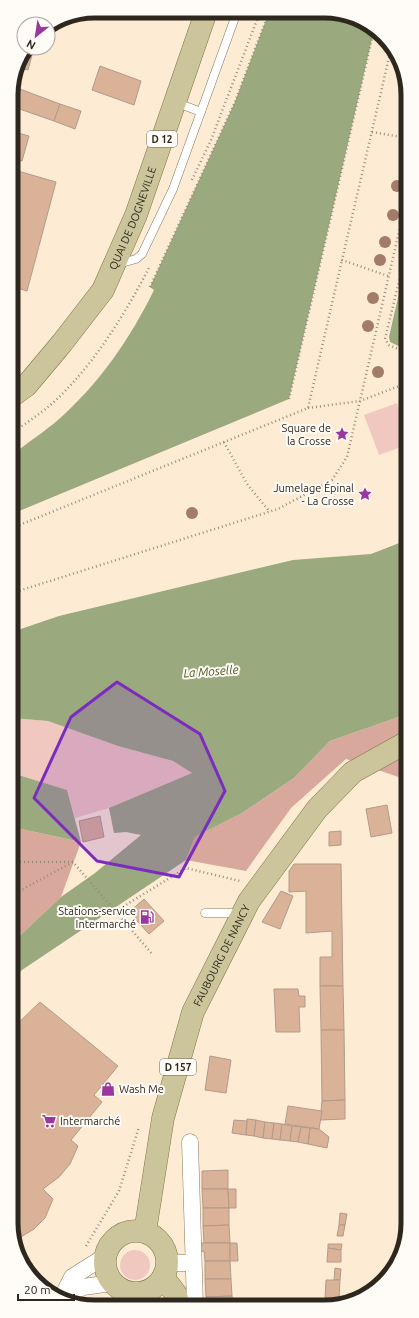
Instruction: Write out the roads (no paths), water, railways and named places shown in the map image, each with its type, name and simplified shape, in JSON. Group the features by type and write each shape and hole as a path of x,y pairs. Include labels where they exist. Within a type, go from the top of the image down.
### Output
{"main road":[{"name":"QUAI DE DOGNEVILLE","path":"18,392 26,386 62,343 103,290 136,215 204,18"},
{"name":"FAUBOURG DE NANCY","path":"145,1232 163,1118 193,1012 250,900 316,809 353,772 401,745"},
{"path":"131,1231 145,1232 155,1237 162,1245 167,1255 165,1270 156,1286 147,1292 144,1300 123,1291 112,1283 105,1271 104,1257 109,1245 119,1235 131,1231"},
{"path":"165,1270 176,1294 177,1300"}],"street":[{"path":"190,1142 194,1300"},
{"path":"64,1293 72,1277 104,1257"},
{"path":"165,1270 193,1263"},
{"path":"67,1295 83,1287 112,1283"}],"lane":[{"path":"114,264 136,259 142,254 173,189 236,18"},
{"path":"175,102 201,112"},
{"path":"205,914 244,913"}],"water":[{"path":"267,18 339,19 363,28 373,35 289,399 18,512 18,451 47,429 73,406 100,376 135,326 154,290 150,287 234,104"},
{"path":"401,284 401,347 390,342 389,337"},
{"name":"La Moselle","path":"401,542 401,716 330,741 294,778 242,813 195,837 186,860 18,974 18,937 61,897 95,873 141,835 126,832 114,833 109,808 192,773 173,761 118,746 48,721 18,718 18,630 59,616 293,560 371,554"},
{"path":"18,775 67,790 81,842 18,828"}],"place":[{"name":"Square de la Crosse","path":"342,434"},
{"name":"Jumelage Épinal - La Crosse","path":"365,494"},
{"name":"Stations-service Intermarché","path":"147,917"},
{"name":"Wash Me","path":"108,1089"},
{"name":"Intermarché","path":"49,1121"}]}
